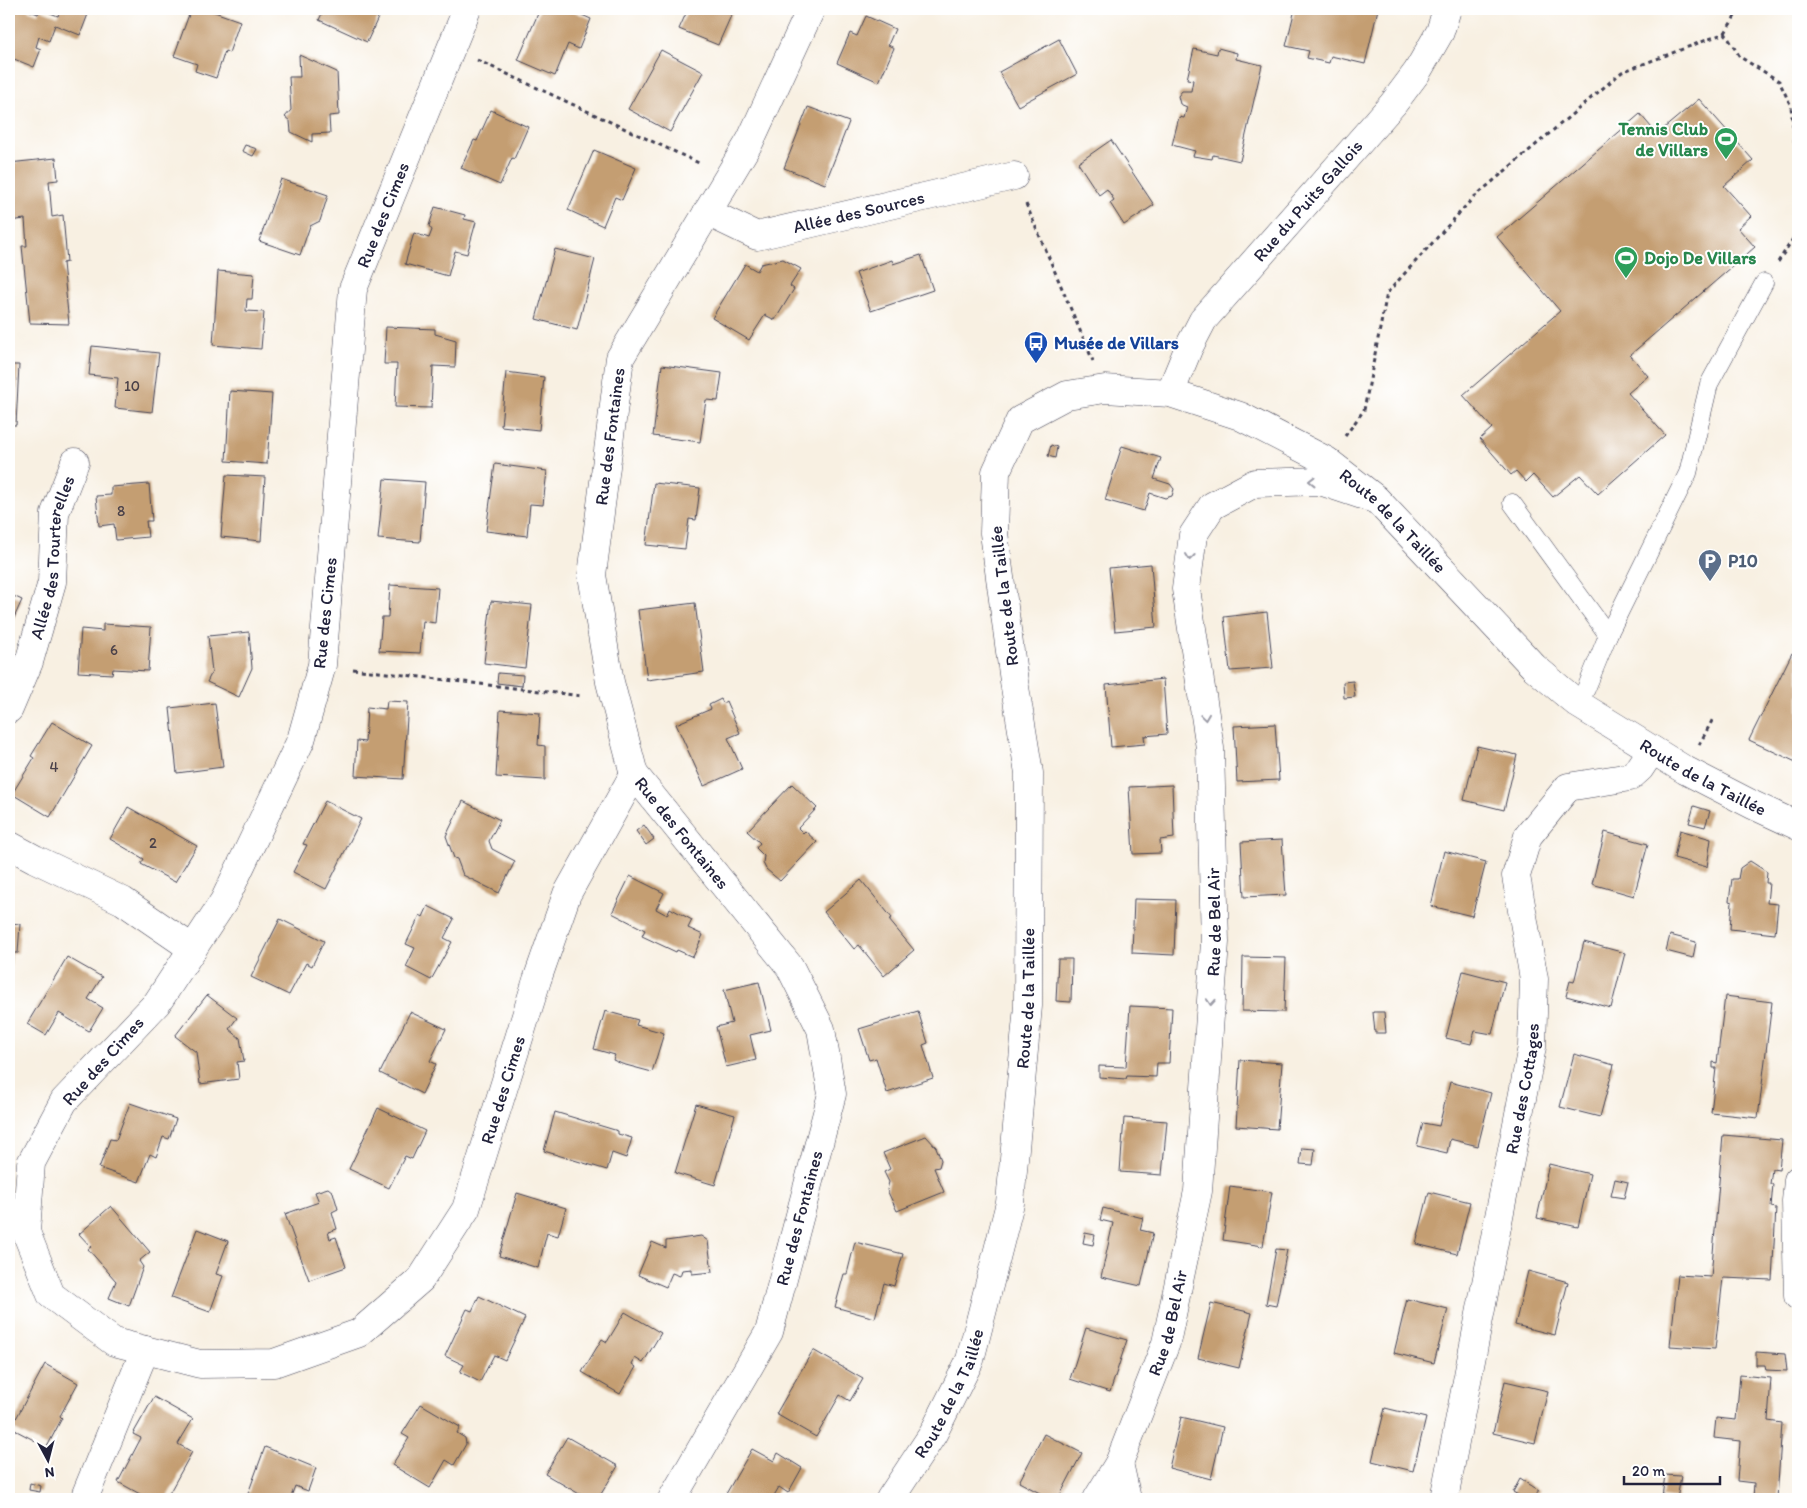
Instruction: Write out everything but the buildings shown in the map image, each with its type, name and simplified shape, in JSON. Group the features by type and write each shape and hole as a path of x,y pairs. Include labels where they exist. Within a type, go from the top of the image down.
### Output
{"street":[{"name":"Rue des Cimes","path":"467,9 353,290 322,665 301,740 224,901 157,1003 64,1101 31,1163 26,1232 52,1295 114,1342 200,1364 274,1362 358,1333 421,1279 466,1209 537,980 566,894 634,774"},
{"name":"Rue des Fontaines","path":"672,1499 769,1332 832,1094 821,1029 790,967 634,774 610,682 592,575 620,358 750,141 811,9"},
{"name":"Rue du Puits Gallois","path":"1170,393 1189,347 1203,320 1393,104 1418,72 1440,32 1447,9"},
{"name":"Allée des Sources","path":"707,212 757,236 1014,176"},
{"name":"Route de la Taillée","path":"890,1499 933,1434 970,1360 1010,1203 1028,1006 1028,773 994,533 996,472 1020,420 1067,395 1105,389 1170,393 1240,416 1328,461 1376,499 1534,667 1578,704 1685,770 1798,826"},
{"name":"Allée des Tourterelles","path":"9,709 29,662 52,582 56,513 75,462"},
{"name":"Rue de Bel Air","path":"1097,1499 1119,1463 1166,1343 1198,1192 1215,942 1210,748 1186,589 1193,535 1212,506 1255,483 1320,481 1376,499"},
{"name":"Rue des Cottages","path":"1444,1499 1532,1047 1534,979 1516,876 1528,836 1568,787 1630,777 1640,768 1652,750"},
{"path":"9,845 123,901 193,949"},
{"path":"1798,1180 1796,1201 1798,1296"},
{"path":"86,1494 144,1350"},
{"path":"1119,1463 1127,1499"}],"lane":[{"path":"1578,704 1608,635 1688,473 1709,384 1764,284"},
{"path":"1512,503 1608,635"}],"path":[{"path":"1328,461 1364,410 1387,293 1474,198 1622,72 1725,33 1739,9"},
{"path":"1725,33 1740,57 1779,81 1791,106 1798,180"},
{"path":"451,48 729,177"},
{"path":"1014,176 1105,389"},
{"path":"1764,284 1798,230"},
{"path":"322,665 615,700"}],"place":[{"name":"Tennis Club de Villars","path":"1726,160"},
{"name":"Dojo De Villars","path":"1626,279"},
{"name":"Musée de Villars","path":"1036,364"},
{"name":"P10","path":"1710,582"}]}
